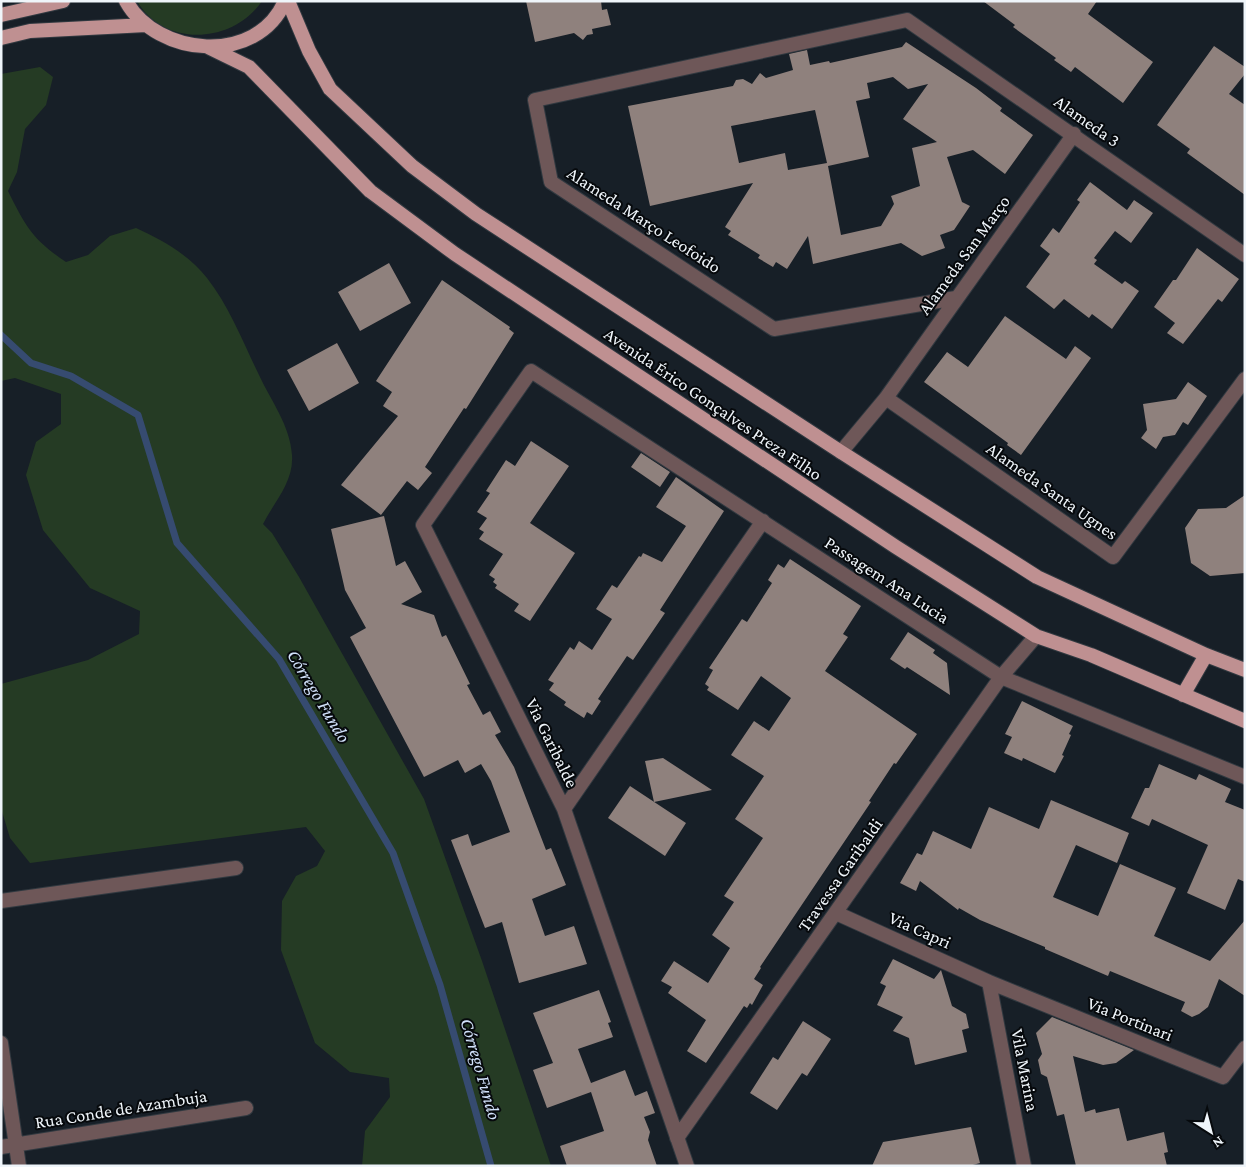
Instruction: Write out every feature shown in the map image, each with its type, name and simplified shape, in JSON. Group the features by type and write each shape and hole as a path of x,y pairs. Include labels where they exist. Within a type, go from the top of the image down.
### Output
{"main road":[{"path":"1,15 63,1"},
{"path":"126,1 146,25 166,37 182,44 208,47 230,44 250,36 268,23 284,1"},
{"name":"Avenida Érico Gonçalves Preza Filho","path":"288,1 308,51 330,89 412,166 476,214 841,452 1037,577 1206,655 1245,670"},
{"path":"1,38 30,31 146,25"},
{"name":"Avenida Érico Gonçalves Preza Filho","path":"208,47 250,67 370,191 454,254 888,542 1036,636 1091,655 1245,721"},
{"path":"1183,695 1206,655"}],"street":[{"name":"Alameda 3","path":"906,20 1074,134 1245,255"},
{"name":"Alameda Março Leofoido","path":"906,20 534,100 551,182 774,329 956,298"},
{"name":"Alameda San Março","path":"841,452 886,398 1074,134"},
{"name":"Passagem Ana Lucia","path":"532,371 1001,677 1245,777"},
{"name":"Via Garibalde","path":"532,371 422,525 564,809 687,1166"},
{"name":"Alameda Santa Ugnes","path":"886,398 1114,557 1245,379"},
{"path":"564,809 763,521"},
{"name":"Travessa Garibaldi","path":"677,1138 1001,677 1036,636"},
{"path":"1,901 236,868"},
{"name":"Via Capri","path":"836,913 989,982"},
{"name":"Via Portinari","path":"989,982 1223,1077 1245,1048"},
{"name":"Vila Marina","path":"989,982 1024,1166"},
{"path":"1,1044 19,1166"},
{"name":"Rua Conde de Azambuja","path":"1,1147 246,1108"}],"green space":[{"path":"137,1 262,1 249,15 234,26 217,32 199,35 181,33 164,27 149,16"},
{"path":"40,67 53,77 46,105 25,129 17,172 8,191 25,223 37,239 66,262 88,255 110,236 136,228 165,243 200,269 229,312 284,423 292,455 292,465 287,483 263,524 272,533 299,577 424,799 482,961 551,1166 362,1166 365,1131 390,1097 389,1078 350,1072 315,1043 281,950 282,901 296,876 317,866 325,851 306,827 30,863 10,838 1,808 1,684 88,660 139,634 140,611 90,588 43,530 26,475 36,442 61,424 61,394 15,378 1,381 1,74"}],"building":[{"path":"526,1 601,1 602,10 607,9 611,25 592,29 593,34 587,35 583,40 574,33 535,42"},
{"path":"983,1 1097,1 1088,14 1153,62 1123,103 1075,67 1071,72 1054,60 1056,58 1013,27 1015,25"},
{"path":"906,42 976,88 1002,108 1000,111 1033,135 1005,174 973,150 947,157 962,202 970,206 954,230 940,235 945,248 922,256 901,243 813,264 808,236 787,269 776,262 773,267 758,258 760,255 728,235 731,231 725,227 753,183 650,206 628,106 733,86 736,80 743,79 752,84 760,73 766,78 793,70 789,54 807,50 810,65 829,61 830,63 902,47","holes":["893,77 908,89 928,84 903,119 937,142 912,148 920,186 891,196 894,204 881,226 841,235 828,166 869,157 856,101 870,98 867,83","815,110 827,163 788,170 785,153 739,163 731,126"]},
{"path":"1214,46 1245,67 1245,74 1229,94 1245,105 1245,195 1187,153 1190,149 1157,125"},
{"path":"1090,182 1127,210 1134,200 1153,213 1131,243 1115,231 1094,258 1097,260 1094,264 1122,284 1125,281 1139,291 1112,329 1092,314 1089,318 1064,299 1054,309 1026,287 1050,254 1040,246 1053,228 1059,233 1080,202 1077,200"},
{"path":"1197,248 1239,279 1222,302 1218,299 1183,344 1167,333 1175,323 1154,307 1173,280 1176,280"},
{"path":"389,263 411,303 360,331 338,292"},
{"path":"442,280 510,327 509,329 514,333 466,409 464,408 425,467 432,473 418,490 407,481 381,515 341,485 398,416 383,406 392,392 376,381"},
{"path":"1005,316 1066,359 1075,346 1091,358 1021,455 1007,445 1008,443 924,382 947,352 968,367"},
{"path":"337,343 359,383 309,411 287,370"},
{"path":"1188,382 1207,396 1188,425 1183,422 1175,435 1163,437 1156,449 1141,438 1147,430 1143,404 1176,399"},
{"path":"531,441 569,466 530,523 575,553 530,621 514,611 519,604 495,588 497,585 493,582 495,579 489,575 503,554 479,539 484,532 479,529 487,518 477,512 490,493 486,491 506,460 515,466"},
{"path":"641,453 670,472 660,487 631,467"},
{"path":"676,477 724,511 660,610 665,613 633,660 627,656 598,699 601,701 592,715 587,712 584,718 564,705 566,702 549,690 554,683 548,680 570,647 574,650 579,641 592,650 612,619 596,609 612,585 617,588 643,553 662,562 686,526 656,507"},
{"path":"1245,495 1245,573 1210,576 1191,563 1185,528 1198,509 1226,508"},
{"path":"384,516 396,566 405,561 422,592 401,604 434,615 442,637 446,635 470,684 467,685 483,715 490,711 501,732 495,735 514,767 546,850 551,848 566,885 532,899 545,936 574,926 587,964 519,983 502,922 485,928 451,840 468,834 472,846 510,832 491,781 481,764 465,773 458,760 424,777 350,637 366,628 345,590 331,529"},
{"path":"790,559 861,606 843,634 848,637 825,671 917,734 896,764 894,763 869,801 871,802 760,967 754,979 763,985 752,1005 750,1003 747,1008 744,1006 706,1063 687,1051 706,1020 668,993 672,987 661,981 674,961 708,983 730,948 712,935 734,902 724,896 763,838 735,819 764,776 731,755 754,721 769,731 791,698 761,676 738,710 707,690 709,687 705,684 713,670 709,668 742,619 747,622 772,583 768,580 778,564 784,568"},
{"path":"908,632 935,650 933,653 947,663 950,695 907,667 905,669 890,659"},
{"path":"1022,701 1073,726 1062,755 1064,756 1055,773 1023,758 1022,761 1004,753 1012,737 1005,734"},
{"path":"663,758 712,790 654,802 645,761"},
{"path":"1159,764 1196,780 1199,774 1231,789 1225,802 1245,810 1245,882 1238,879 1225,910 1187,893 1208,845 1152,819 1149,826 1131,818 1145,788 1149,788"},
{"path":"630,786 686,823 665,856 608,818"},
{"path":"1051,800 1129,833 1117,863 1076,845 1053,897 1098,916 1120,864 1176,888 1154,936 1210,961 1245,920 1245,996 1219,979 1208,1007 1192,1017 1181,1011 1185,1002 1110,971 1108,976 980,920 959,908 958,910 920,881 916,891 900,883 917,853 922,855 933,831 971,849 989,807 1039,829"},
{"path":"893,959 934,979 941,970 952,1006 966,1014 969,1028 962,1030 967,1052 915,1065 909,1038 893,1031 903,1017 877,1005 886,986 880,983"},
{"path":"599,990 611,1022 608,1023 613,1037 578,1049 591,1083 625,1070 635,1096 647,1091 655,1113 644,1117 650,1132 648,1140 657,1166 567,1166 560,1146 604,1131 591,1092 547,1108 533,1070 553,1063 533,1013"},
{"path":"1052,1017 1134,1050 1116,1063 1103,1065 1073,1056 1085,1112 1095,1109 1096,1113 1119,1108 1127,1141 1164,1132 1168,1152 1164,1153 1167,1166 1076,1166 1064,1114 1057,1116 1047,1077 1041,1074 1038,1060 1042,1054 1036,1033"},
{"path":"803,1021 831,1039 807,1076 802,1073 777,1110 750,1093 773,1057 778,1060"},
{"path":"971,1127 980,1163 969,1166 872,1166 883,1142"}],"waterway":[{"name":"Córrego Fundo","path":"1,335 31,363 71,376 138,415 177,543 279,659 393,853 440,985 491,1166"}]}
